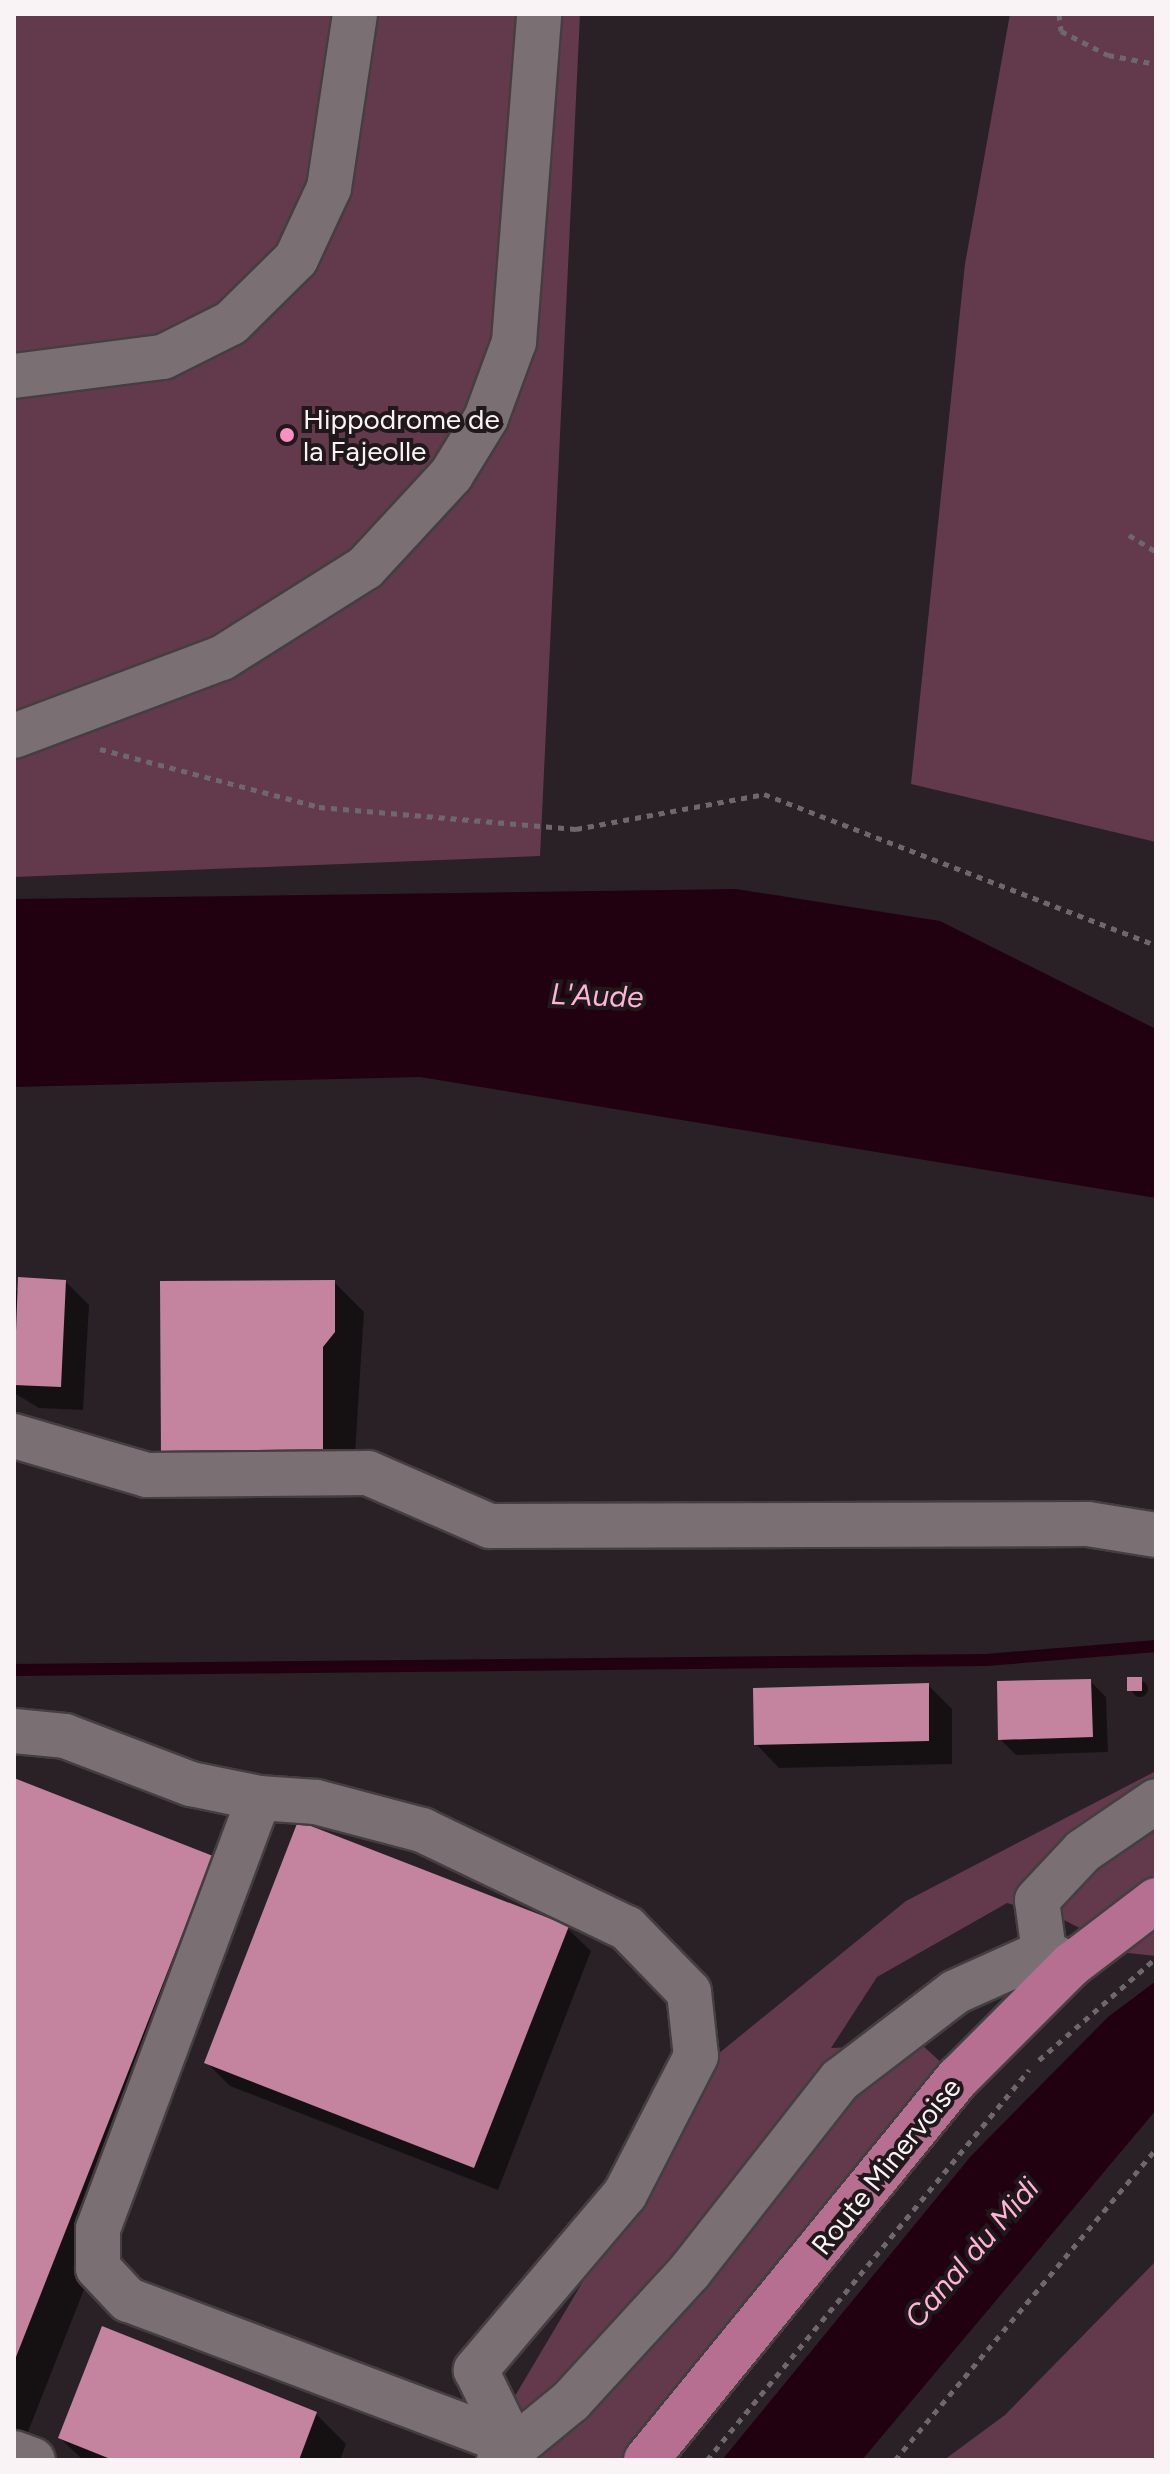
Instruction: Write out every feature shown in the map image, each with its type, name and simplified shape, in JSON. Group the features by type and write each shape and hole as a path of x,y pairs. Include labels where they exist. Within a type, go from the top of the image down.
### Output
{"main road":[{"name":"Route Minervoise","path":"646,2460 1058,1959 1156,1900"}],"lane":[{"path":"14,376 163,357 231,323 296,259 329,188 355,14"},
{"path":"26,734 222,658 306,608 365,568 451,475 486,418 514,342 539,14"},
{"path":"14,1436 147,1475 368,1473 490,1526 1088,1524 1156,1535"},
{"path":"14,1731 65,1736 191,1784 259,1798 316,1802 422,1830 627,1928 689,1992 696,2056 625,2194 476,2370 506,2452"},
{"path":"259,1798 98,2229 98,2268 128,2300 506,2452"},
{"path":"506,2452 571,2401 690,2271 840,2080 955,1992 1058,1959 1037,1900 1083,1851 1156,1801"}],"path":[{"path":"1059,14 1061,31 1108,55 1156,64"},
{"path":"1129,535 1156,552"},
{"path":"26,734 319,807 576,829 764,794 1156,945"},
{"path":"707,2460 1036,2063 1156,1958"},
{"path":"895,2460 1156,2149"}],"shaded area":[{"name":"Hippodrome de la Fajeolle","path":"14,14 580,14 540,856 14,877"},
{"path":"1010,14 1156,14 1156,842 911,784 965,264"},
{"path":"1156,1771 1156,1956 1128,1953 1066,1921 1007,1903 877,1977 831,2048 921,2044 958,2078 646,2460 477,2460 718,2054 906,1901"},
{"path":"1156,2261 1156,2460 944,2460 1005,2415"}],"water":[{"name":"L'Aude","path":"736,889 940,921 1156,1029 1156,1198 420,1077 14,1087 14,899"},
{"name":"Canal du Midi","path":"1156,1981 1156,2110 862,2460 722,2460 971,2156 1108,2017"}],"building":[{"path":"18,1277 66,1280 61,1387 14,1385"},
{"path":"335,1280 335,1332 323,1347 323,1457 161,1457 160,1281"},
{"path":"1127,1677 1142,1677 1142,1691 1127,1691"},
{"path":"1091,1679 1093,1737 998,1740 997,1681"},
{"path":"929,1683 929,1741 754,1745 753,1688"},
{"path":"14,1778 213,1856 14,2362"},
{"path":"298,1821 569,1926 474,2168 204,2063"},
{"path":"102,2326 317,2412 299,2460 113,2460 58,2438"}],"waterway":[{"path":"14,1670 986,1660 1156,1646"}],"place":[{"name":"Hippodrome de la Fajeolle","path":"287,435"}]}
